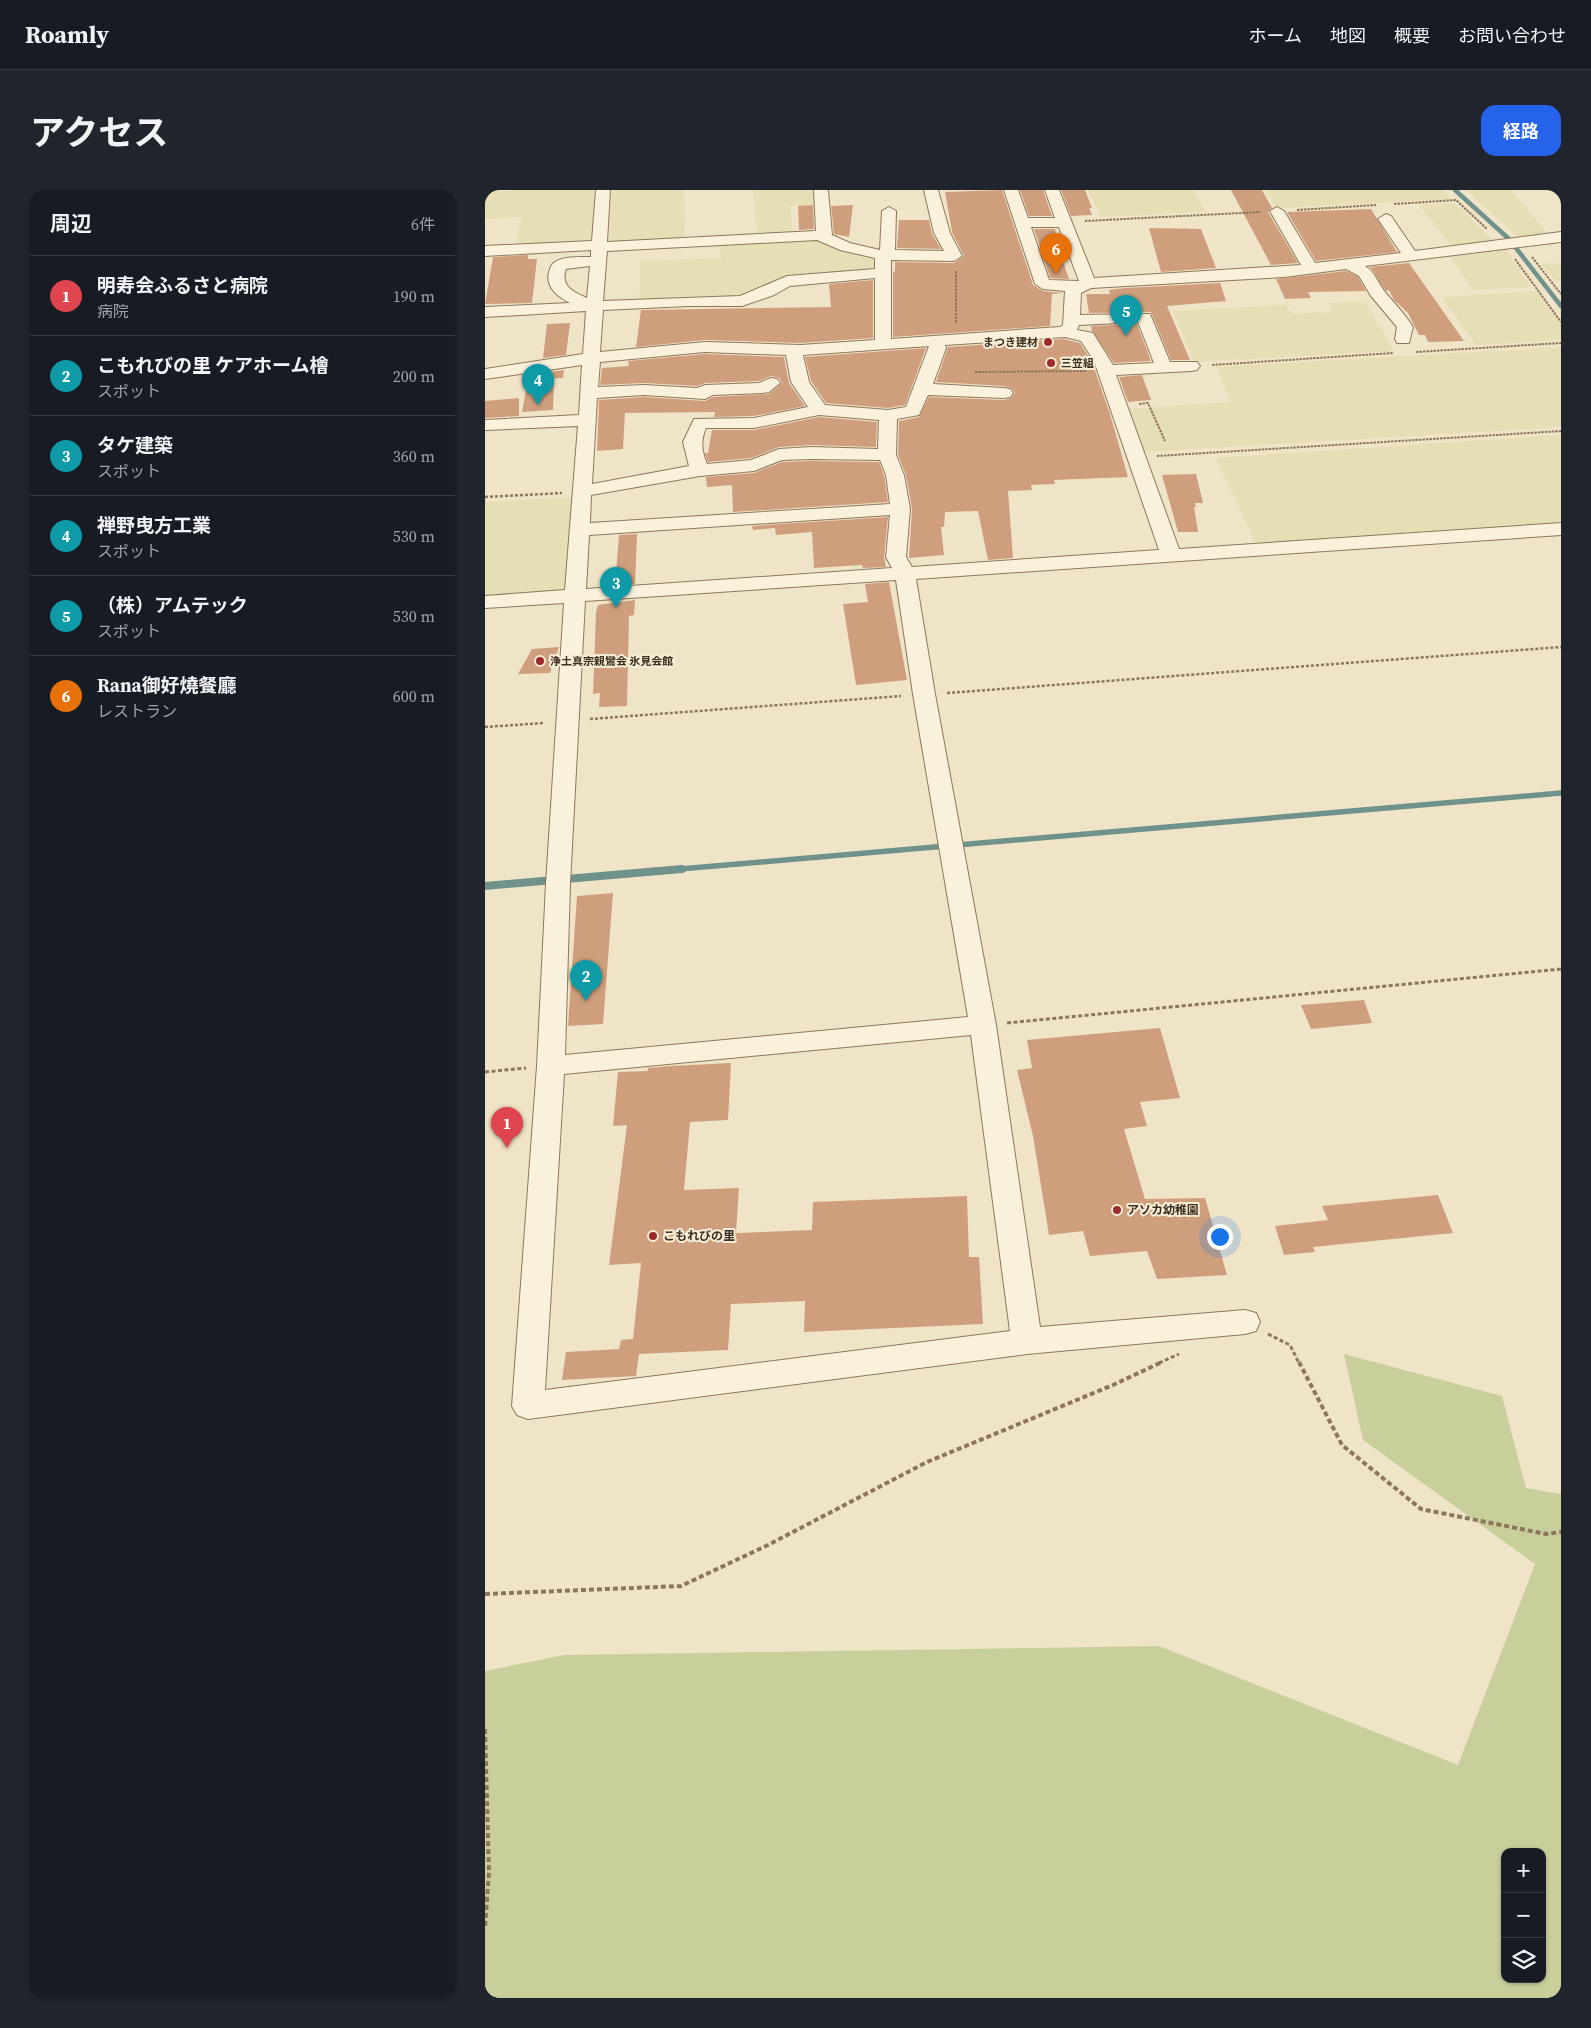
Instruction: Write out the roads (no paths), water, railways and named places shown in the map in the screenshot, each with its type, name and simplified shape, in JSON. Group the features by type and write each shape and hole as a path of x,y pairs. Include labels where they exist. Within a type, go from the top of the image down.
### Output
{"street":[{"path":"603,190 593,358 579,530 558,879 551,1066 528,1406 1027,1341 1245,1322"},
{"path":"821,190 823,237"},
{"path":"485,251 598,251 819,235 845,247 885,255 954,256 942,233 931,190"},
{"path":"1011,190 1043,284 1085,285 1245,276 1561,237"},
{"path":"1052,190 1085,285"},
{"path":"883,345 883,273 889,211"},
{"path":"1277,211 1311,268"},
{"path":"1386,219 1411,256"},
{"path":"1023,223 1064,222"},
{"path":"595,306 561,292 556,284 559,266 598,251"},
{"path":"1349,264 1365,273 1383,302 1396,313 1405,327 1399,346"},
{"path":"485,312 743,301 769,292 777,285 787,281 883,273"},
{"path":"1068,326 1073,291 1085,285"},
{"path":"485,374 593,358 705,347 793,350 937,342 1144,316 1164,367"},
{"path":"1068,326 1087,338 1103,361 1171,555"},
{"path":"700,423 754,423 788,418 819,410 888,415 913,411 938,348 937,342"},
{"path":"793,350 800,382 819,410"},
{"path":"1107,370 1191,366"},
{"path":"590,393 706,386 763,388 771,383"},
{"path":"701,470 691,446 693,434 700,423 706,386"},
{"path":"922,389 1004,393"},
{"path":"888,415 887,455 895,475 901,509 896,557 905,573 924,694 983,1025 1027,1341"},
{"path":"485,425 588,420"},
{"path":"582,491 701,470 753,465 779,455 811,453 887,455"},
{"path":"579,530 704,522 813,512 901,509"},
{"path":"485,602 1561,529"},
{"path":"551,1066 983,1025"}],"waterway":[{"path":"1455,190 1509,239 1561,306"},
{"path":"668,870 1561,793"},
{"path":"485,886 682,869"}],"place":[{"name":"Rana御好燒餐廳","path":"1056,274"},
{"name":"（株）アムテック","path":"1126,336"},
{"name":"まつき建材","path":"1048,342"},
{"name":"三笠組","path":"1051,363"},
{"name":"禅野曳方工業","path":"538,405"},
{"name":"タケ建築","path":"616,608"},
{"name":"浄土真宗親鸞会 氷見会館","path":"540,661"},
{"name":"こもれびの里 ケアホーム檜","path":"586,1001"},
{"name":"明寿会ふるさと病院","path":"507,1148"},
{"name":"アソカ幼稚園","path":"1117,1210"},
{"name":"こもれびの里","path":"653,1236"}]}
